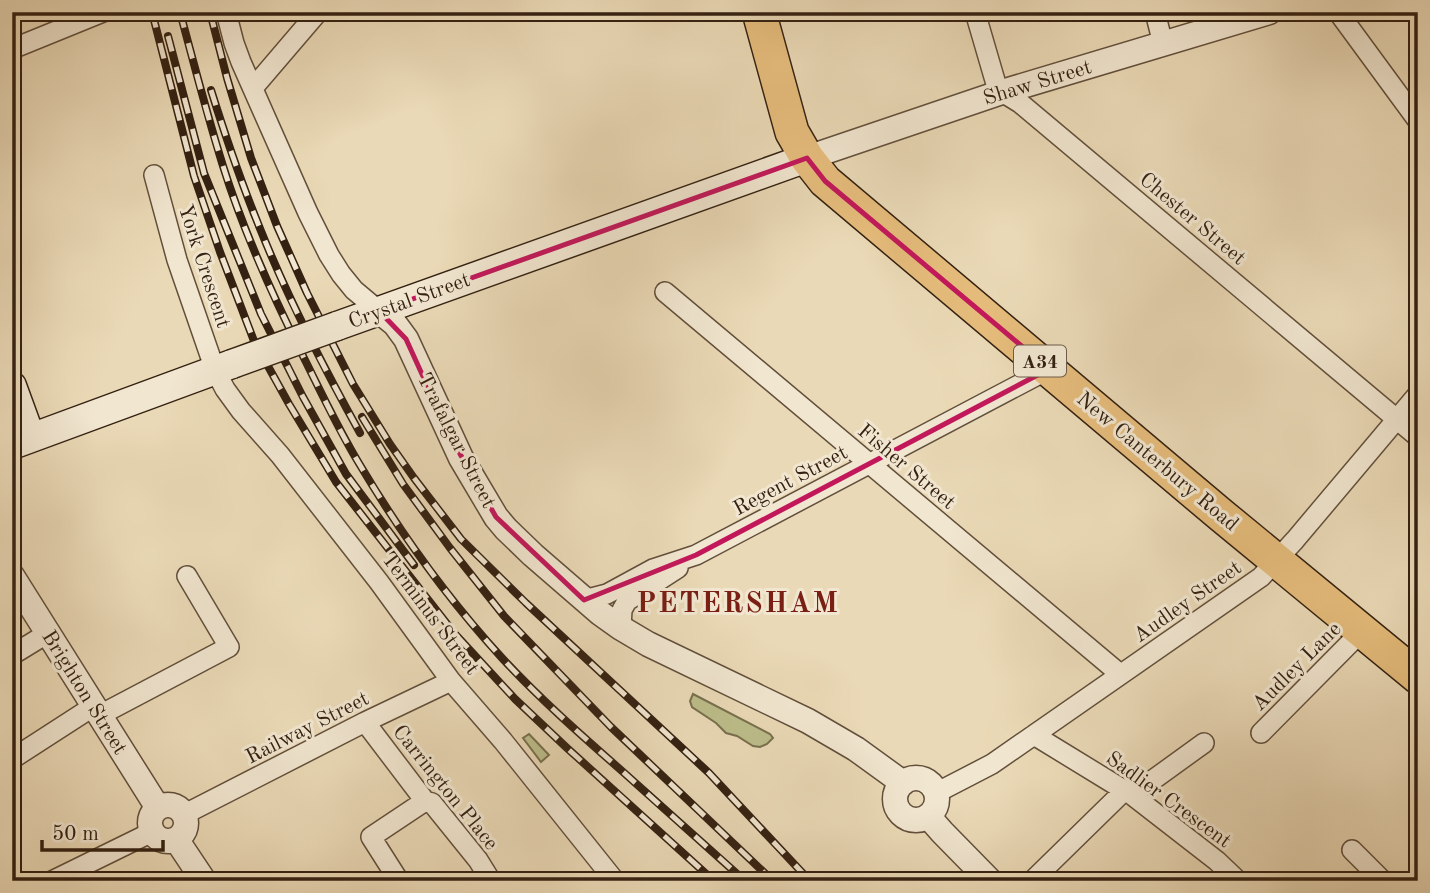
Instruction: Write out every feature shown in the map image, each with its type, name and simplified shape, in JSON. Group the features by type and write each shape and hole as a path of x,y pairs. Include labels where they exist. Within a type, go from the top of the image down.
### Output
{"highway":[{"name":"A34","path":"759,12 792,132 807,158"},
{"name":"New Canterbury Road","path":"807,158 825,181 1418,677"}],"main road":[{"name":"Crystal Street","path":"22,441 807,158"},
{"path":"12,386 22,441"}],"street":[{"path":"12,49 103,12"},
{"name":"Trafalgar Street","path":"226,12 234,43 253,88 308,213 335,265 354,290 395,324 406,339 450,438 496,517 516,540 584,600 621,628 672,656 808,721 856,749 903,783"},
{"path":"253,88 318,12"},
{"path":"975,12 996,84 1002,92"},
{"path":"1155,12 1163,44"},
{"name":"Shaw Street","path":"807,158 1002,92 1269,12"},
{"path":"1338,12 1418,121"},
{"name":"Chester Street","path":"1002,92 1031,111 1418,437"},
{"name":"York Crescent","path":"154,175 177,260 223,367"},
{"name":"Fisher Street","path":"665,292 1121,674"},
{"name":"Terminus Street","path":"223,367 225,389 241,411 280,455 452,681 615,881"},
{"name":"Regent Street","path":"584,600 607,594 653,569 696,555 1049,369"},
{"name":"Audley Street","path":"932,804 1261,577 1418,394"},
{"path":"621,628 622,610 627,601 696,555"},
{"name":"Brighton Street","path":"12,576 97,710 155,820"},
{"path":"12,760 97,710 229,647 187,576"},
{"name":"Audley Lane","path":"1261,733 1362,631"},
{"path":"12,655 48,633"},
{"name":"Railway Street","path":"184,814 452,681"},
{"name":"Carrington Place","path":"365,722 425,801 432,803 478,860 491,881"},
{"name":"Sadlier Crescent","path":"1034,736 1128,792 1217,861 1238,881"},
{"path":"1032,881 1128,792 1204,743"},
{"path":"932,804 917,819 910,818 900,811 896,800 899,788 914,778 930,783 932,804 942,832 990,881"},
{"path":"399,881 371,838 425,801"},
{"path":"52,881 155,820 163,806 173,805 181,810 186,820 185,831 171,841 160,839 155,820"},
{"path":"176,839 204,881"},
{"path":"1352,850 1383,881"}],"highlighted area":[{"path":"807,158 825,181 1049,369 696,555 584,600 496,517 451,438 406,339 379,311"}],"green space":[{"path":"693,694 773,738 760,747 726,733 692,707 690,701"},
{"path":"529,734 549,755 541,762 523,738"}],"railway":[{"path":"152,12 194,176 254,341 336,482 455,634 515,699 714,881"},
{"path":"180,12 223,166 258,260 337,423 392,516 444,589 516,673 745,881"},
{"path":"210,12 251,158 277,226 353,384 390,444 461,539 709,773 810,881"},
{"path":"168,36 204,173 261,314 346,474 414,565"},
{"path":"211,90 254,214 283,283 360,433"},
{"path":"362,417 403,484 504,616 611,727 773,881"}],"district":[{"name":"PETERSHAM","path":"738,602"}]}
